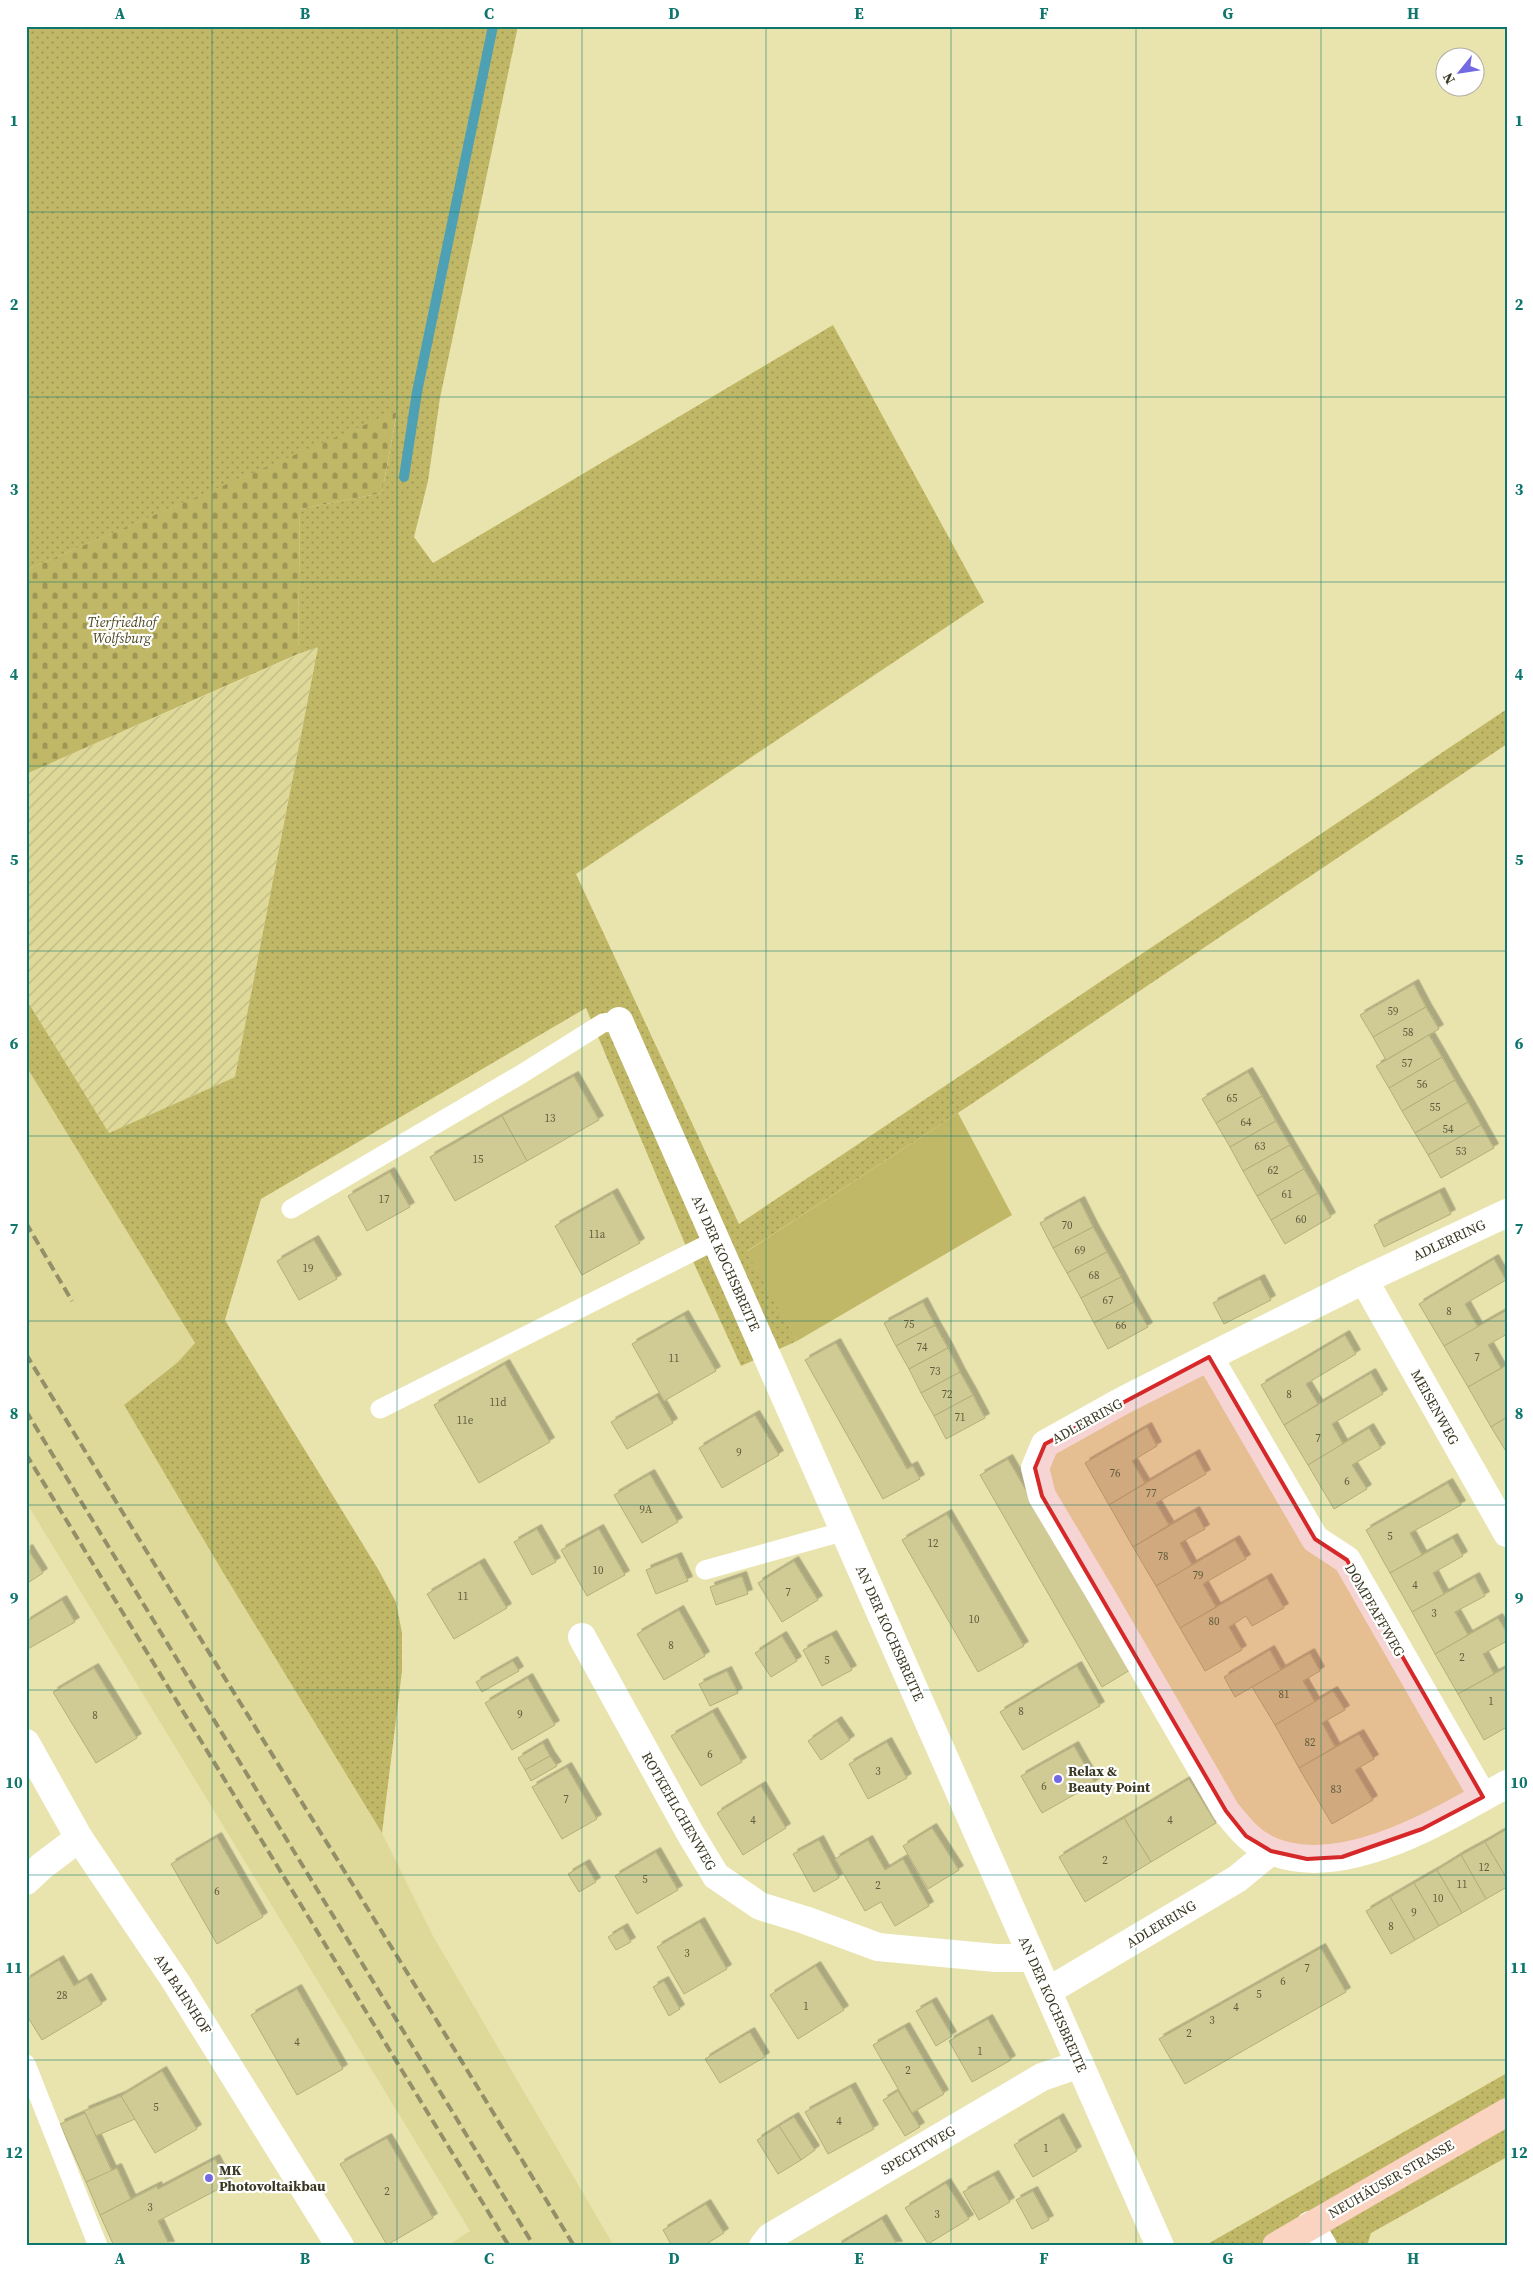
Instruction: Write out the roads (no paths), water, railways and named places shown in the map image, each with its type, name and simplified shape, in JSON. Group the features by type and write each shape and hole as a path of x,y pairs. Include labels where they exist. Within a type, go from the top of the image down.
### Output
{"main road":[{"name":"NEUHÄUSER STRASSE","path":"1276,2246 1316,2236 1507,2112"}],"street":[{"name":"AN DER KOCHSBREITE","path":"619,1021 1160,2246"},
{"name":"ADLERRING","path":"1507,1213 1364,1280 1122,1401 1046,1444 1035,1468 1042,1496 1226,1811 1246,1836 1271,1851 1307,1859 1342,1857 1384,1844 1422,1829 1507,1784"},
{"name":"MEISENWEG","path":"1364,1280 1507,1533"},
{"name":"DOMPFAFFWEG","path":"1208,1357 1315,1539 1347,1560 1483,1797"},
{"name":"ROTKEHLCHENWEG","path":"582,1637 716,1876 760,1906 805,1920 878,1947 996,1958 1033,1958"},
{"name":"AM BAHNHOF","path":"26,1742 80,1838 176,1982 340,2246"},
{"path":"26,1881 42,1866 80,1838"},
{"name":"ADLERRING","path":"1048,1991 1237,1879 1271,1851"},
{"name":"SPECHTWEG","path":"763,2246 770,2237 1042,2077 1080,2064"}],"lane":[{"path":"290,1208 520,1075 602,1022 619,1021"},
{"path":"380,1409 716,1240"},
{"path":"705,1570 845,1531"},
{"path":"26,2064 98,2246"}],"waterway":[{"path":"404,477 417,392 493,26"}],"railway":[{"path":"26,1223 72,1301"},
{"path":"26,1354 574,2246"},
{"path":"26,1411 534,2246"},
{"path":"26,1454 509,2246"}],"place":[{"name":"Relax & Beauty Point","path":"1058,1779"},
{"name":"MK Photovoltaikbau","path":"209,2178"}],"park label":[{"name":"Tierfriedhof Wolfsburg","path":"122,630"}]}
